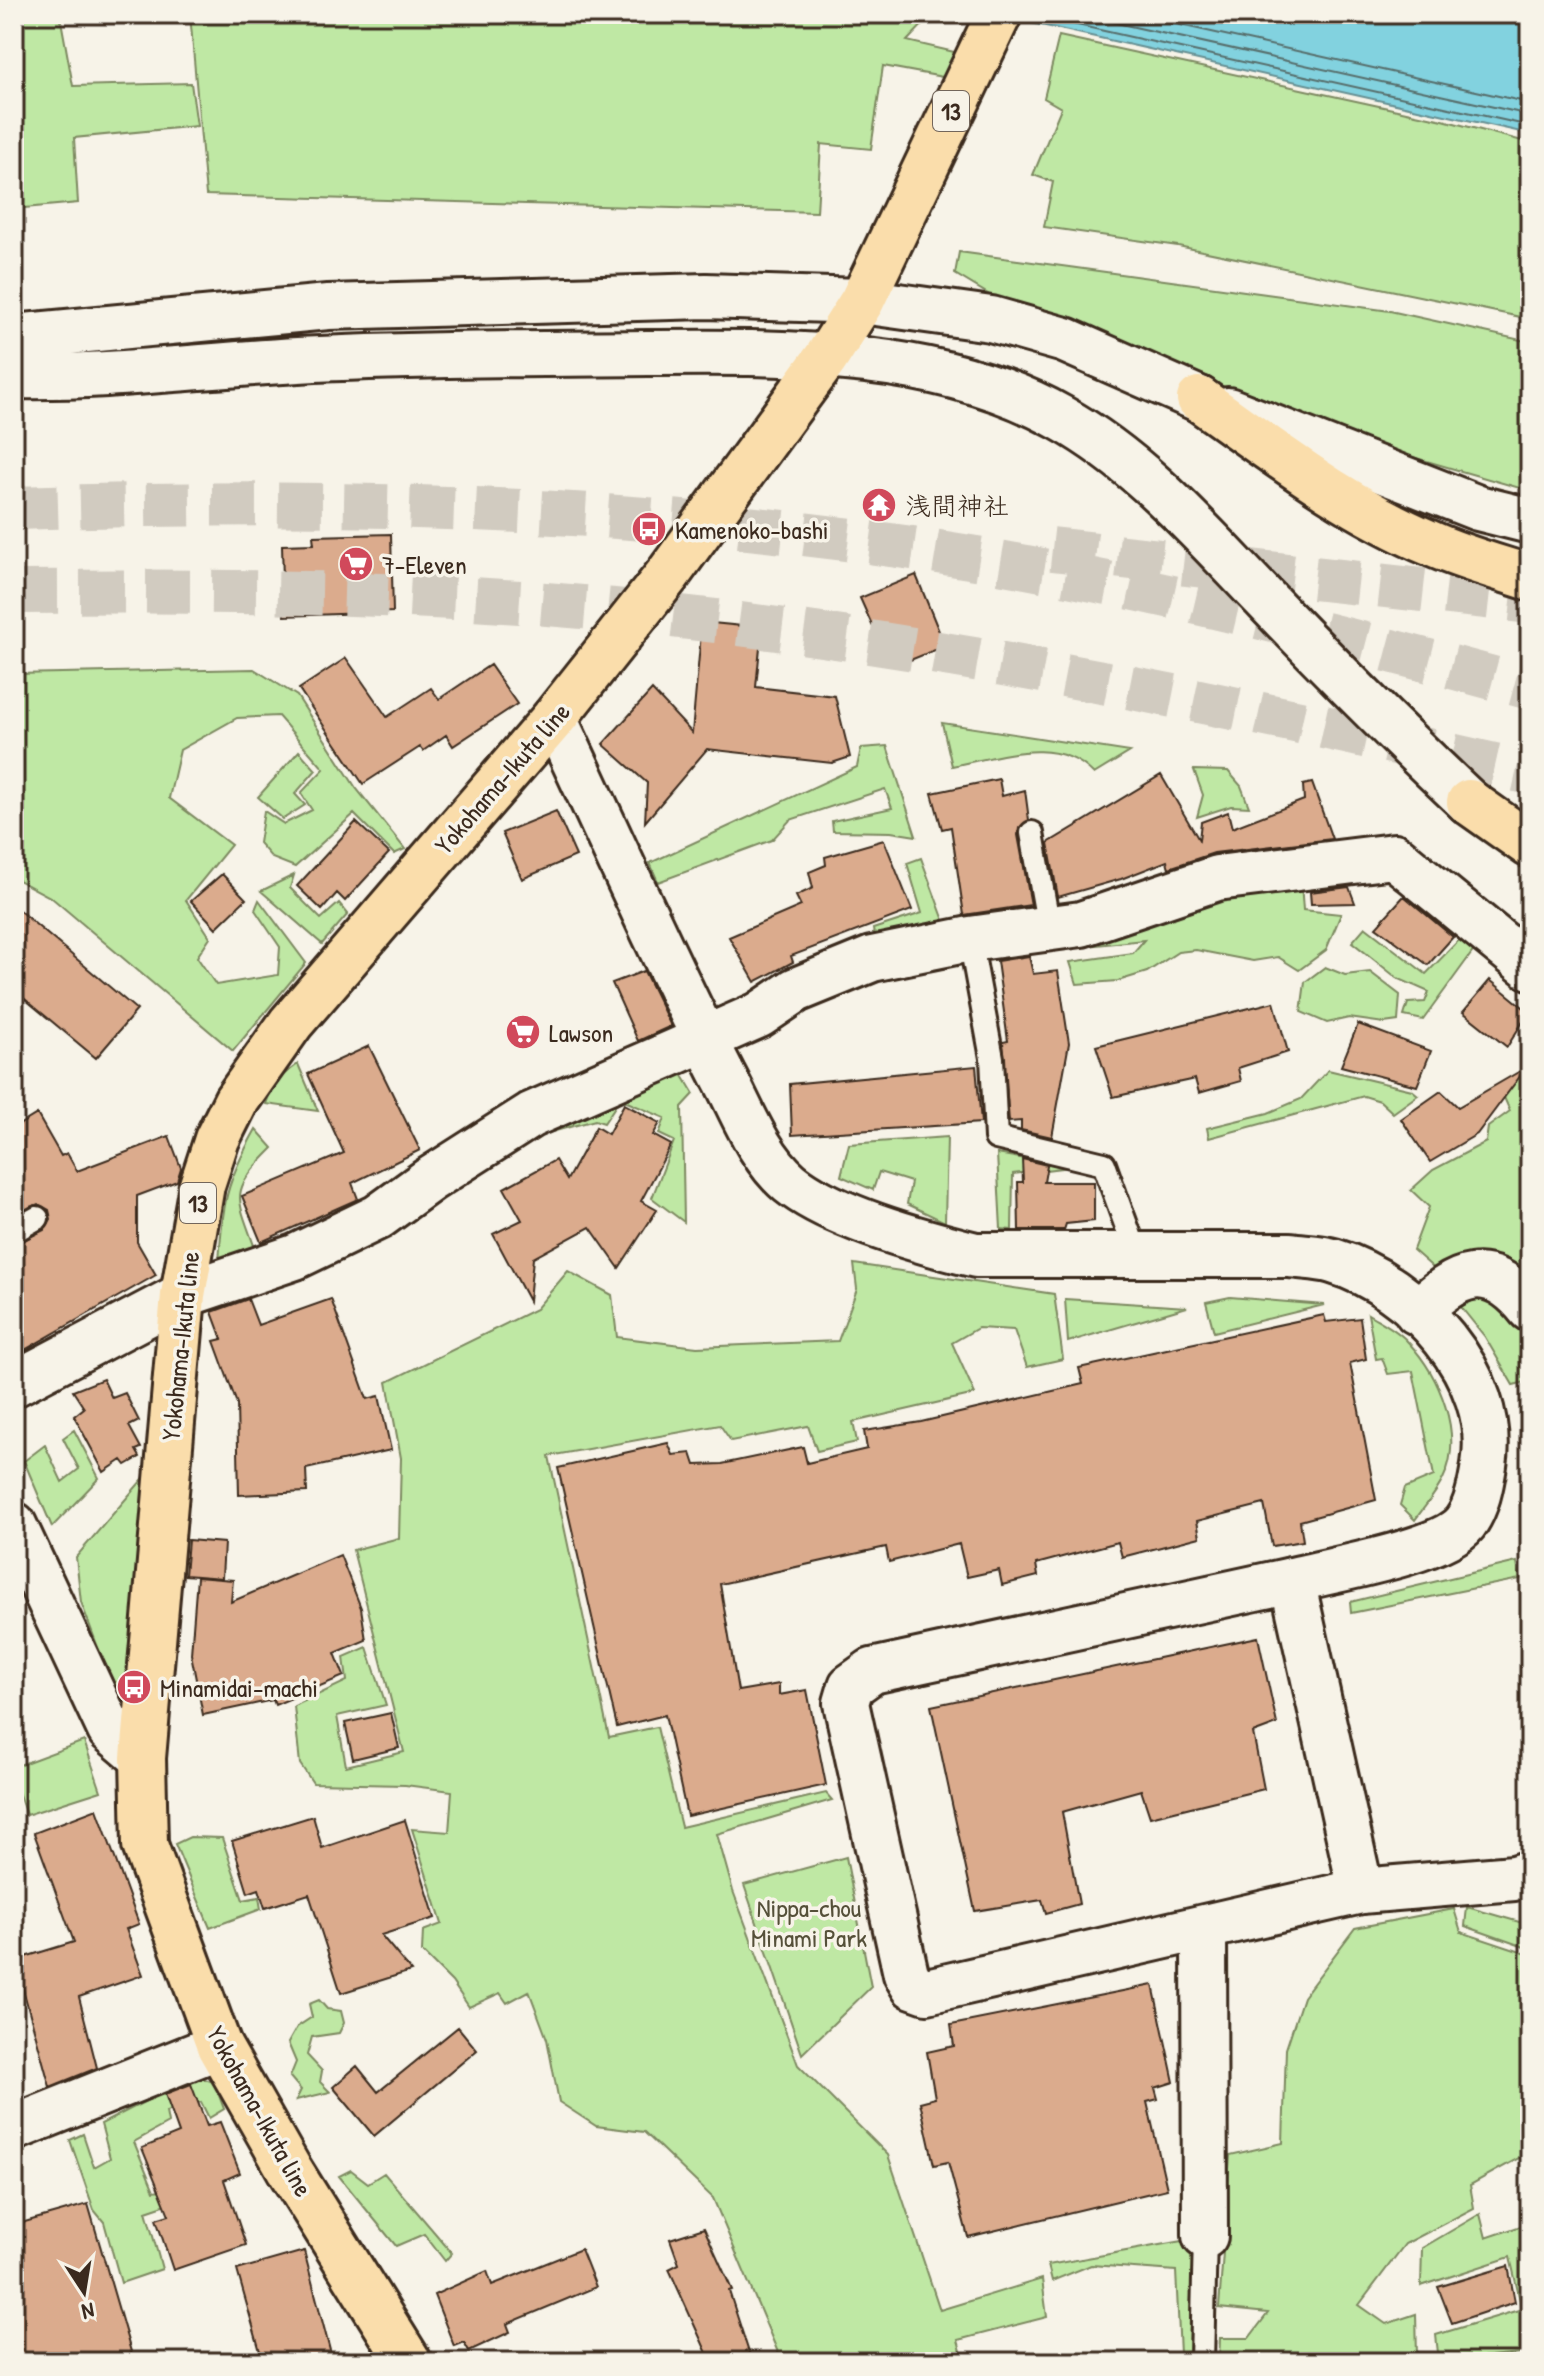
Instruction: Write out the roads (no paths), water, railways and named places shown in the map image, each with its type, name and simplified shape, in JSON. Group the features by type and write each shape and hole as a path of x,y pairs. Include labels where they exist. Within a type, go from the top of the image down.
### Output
{"main road":[{"name":"Yokohama-Ikuta line","path":"409,2362 289,2169 219,2046 145,1845 143,1758 183,1295 202,1185 217,1139 236,1101 291,1023 554,718 669,573 826,358 862,301 999,14"},
{"path":"1199,399 1298,469 1364,509 1431,544 1530,578"},
{"path":"1469,802 1530,845"}],"street":[{"path":"14,337 328,307 706,296 862,301 1006,323 1065,340 1199,399 1478,508 1530,521"},
{"path":"14,346 128,328"},
{"path":"14,376 77,377 297,360 476,354 710,353 889,364 974,381 1060,417 1122,460 1170,501 1372,711 1530,857"},
{"path":"14,389 77,377"},
{"path":"554,718 704,1037 765,1154 790,1183 837,1209 929,1243 976,1255 1290,1255 1331,1261 1395,1292 1457,1353 1479,1395 1487,1428 1479,1491 1464,1523 1440,1542 1292,1580 872,1671 851,1686 846,1703 906,1974 913,1986 927,1991 1204,1930 1361,1891 1514,1878 1530,1873"},
{"path":"14,1384 183,1295 295,1257 378,1217 429,1180 531,1115 759,1015 796,990 872,959 970,939 1081,924 1217,878 1394,856 1530,967"},
{"path":"1417,1312 1447,1283 1473,1275 1494,1280 1530,1309"},
{"path":"14,1525 110,1730 143,1758"},
{"path":"1292,1580 1361,1891"},
{"path":"1204,1930 1205,2236"},
{"path":"14,2128 219,2046"}],"lane":[{"path":"1032,833 1049,928"},
{"path":"970,939 992,1058 996,1138 1104,1164 1137,1255"},
{"path":"14,1231 37,1218"},
{"path":"1202,2362 1205,2236"}],"water":[{"path":"988,14 1530,14 1530,134 1055,28"}],"tunnel":[{"path":"14,508 232,504 449,508 558,513 775,531 965,556 1128,587 1290,625 1530,688"},
{"path":"1052,549 1530,602"},
{"path":"14,592 389,595 539,603 730,623 845,638 1074,677 1530,773"}],"place":[{"name":"浅間神社","path":"879,505"},
{"name":"Kamenoko-bashi","path":"649,529"},
{"name":"7-Eleven","path":"356,564"},
{"name":"Lawson","path":"523,1032"},
{"name":"Minamidai-machi","path":"134,1687"}],"park label":[{"name":"Nippa-chou Minami Park","path":"809,1922"}]}
